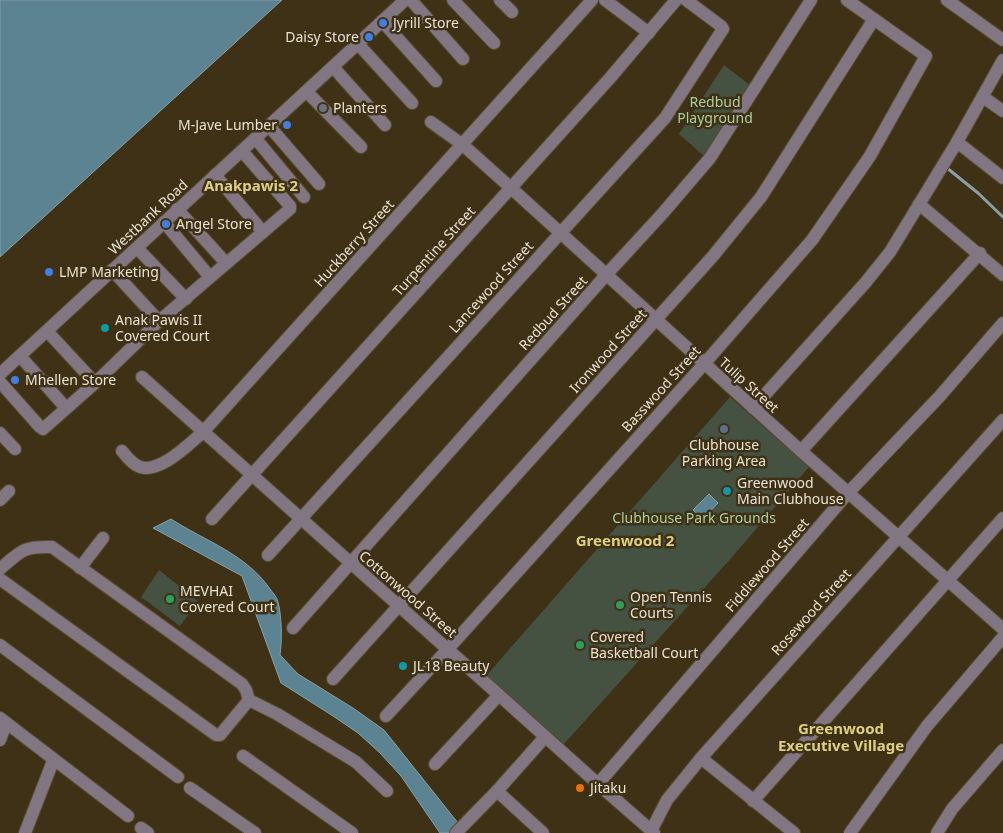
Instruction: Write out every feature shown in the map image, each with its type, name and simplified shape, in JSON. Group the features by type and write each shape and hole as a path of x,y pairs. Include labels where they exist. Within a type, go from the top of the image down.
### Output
{"street":[{"name":"Westbank Road","path":"0,374 405,0"},
{"path":"411,0 463,59"},
{"path":"453,0 494,43"},
{"path":"500,0 512,12"},
{"name":"Huckberry Street","path":"122,451 136,466 148,468 159,465 178,454 203,432 592,0"},
{"path":"605,0 649,33"},
{"name":"Turpentine Street","path":"212,519 511,188 676,0"},
{"name":"Lancewood Street","path":"268,555 665,118 722,29 721,26 686,0"},
{"name":"Redbud Street","path":"293,628 606,275 663,214 710,158 811,0"},
{"path":"847,0 874,20"},
{"path":"947,0 960,4 1003,40"},
{"name":"Basswood Street","path":"386,716 704,364 812,240 870,156 926,56 874,20"},
{"name":"Ironwood Street","path":"333,679 713,256 761,197 874,20"},
{"path":"382,21 436,81"},
{"path":"358,44 412,103"},
{"path":"753,408 866,282 890,252 957,142 1003,60"},
{"path":"333,67 385,125"},
{"path":"307,92 361,147"},
{"path":"983,97 1003,111"},
{"name":"Tulip Street","path":"431,122 463,145 753,408 1003,629"},
{"path":"270,126 319,184"},
{"path":"256,139 304,197"},
{"path":"957,142 1003,178"},
{"path":"0,382 40,427 44,428 95,383 159,321 290,209 290,206 242,151"},
{"path":"215,175 263,232"},
{"path":"920,204 980,253 1003,275"},
{"path":"177,209 226,263"},
{"path":"164,222 210,278"},
{"path":"137,248 186,299"},
{"path":"801,451 980,253"},
{"path":"112,270 159,321"},
{"name":"Fiddlewood Street","path":"598,784 848,493 940,396 1003,323"},
{"path":"47,331 95,383"},
{"path":"20,356 66,408"},
{"name":"Cottonwood Street","path":"142,378 653,832"},
{"name":"Rosewood Street","path":"653,832 666,800 701,758 1003,420"},
{"path":"0,433 14,448"},
{"path":"753,801 1003,518"},
{"path":"80,568 103,538"},
{"path":"0,569 20,552 34,546 52,547 242,684 249,700 285,718 356,762 387,791"},
{"path":"0,579 216,735 220,735 249,700"},
{"path":"850,833 927,726 1003,638"},
{"path":"0,645 178,777"},
{"path":"435,764 499,695"},
{"path":"0,740 3,721 53,761 128,816"},
{"path":"456,833 497,791 545,737"},
{"path":"936,833 952,809 1003,750"},
{"path":"243,756 352,833"},
{"path":"701,758 794,833"},
{"path":"25,833 53,761"},
{"path":"190,788 255,833"},
{"path":"497,791 543,833"}],"green space":[{"name":"Redbud Playground","path":"724,65 751,86 704,156 679,134"},
{"name":"Clubhouse Park Grounds","path":"730,397 809,467 733,556 564,744 486,676"},
{"name":"MEVHAI Covered Court","path":"159,570 198,601 180,626 141,597"}],"water":[{"path":"0,0 282,0 0,257"},
{"path":"709,494 718,503 703,519 693,510"},
{"path":"171,519 237,557 260,577 277,598 281,629 280,655 298,674 353,708 384,730 466,833 440,833 401,776 380,753 358,733 281,683 242,576 153,528"}],"waterway":[{"path":"947,168 978,193 1003,217"}],"place":[{"name":"Jyrill Store","path":"383,23"},
{"name":"Daisy Store","path":"369,37"},
{"name":"Planters","path":"323,108"},
{"name":"M-Jave Lumber","path":"287,125"},
{"name":"Angel Store","path":"166,224"},
{"name":"LMP Marketing","path":"49,272"},
{"name":"Anak Pawis II Covered Court","path":"105,328"},
{"name":"Mhellen Store","path":"15,380"},
{"name":"Clubhouse Parking Area","path":"724,429"},
{"name":"Greenwood Main Clubhouse","path":"727,491"},
{"name":"MEVHAI Covered Court","path":"170,599"},
{"name":"Open Tennis Courts","path":"620,605"},
{"name":"Covered Basketball Court","path":"580,645"},
{"name":"JL18 Beauty","path":"403,666"},
{"name":"Jitaku","path":"580,788"}],"district":[{"name":"Anakpawis 2","path":"251,186"},
{"name":"Greenwood 2","path":"625,541"},
{"name":"Greenwood Executive Village","path":"841,738"}]}
